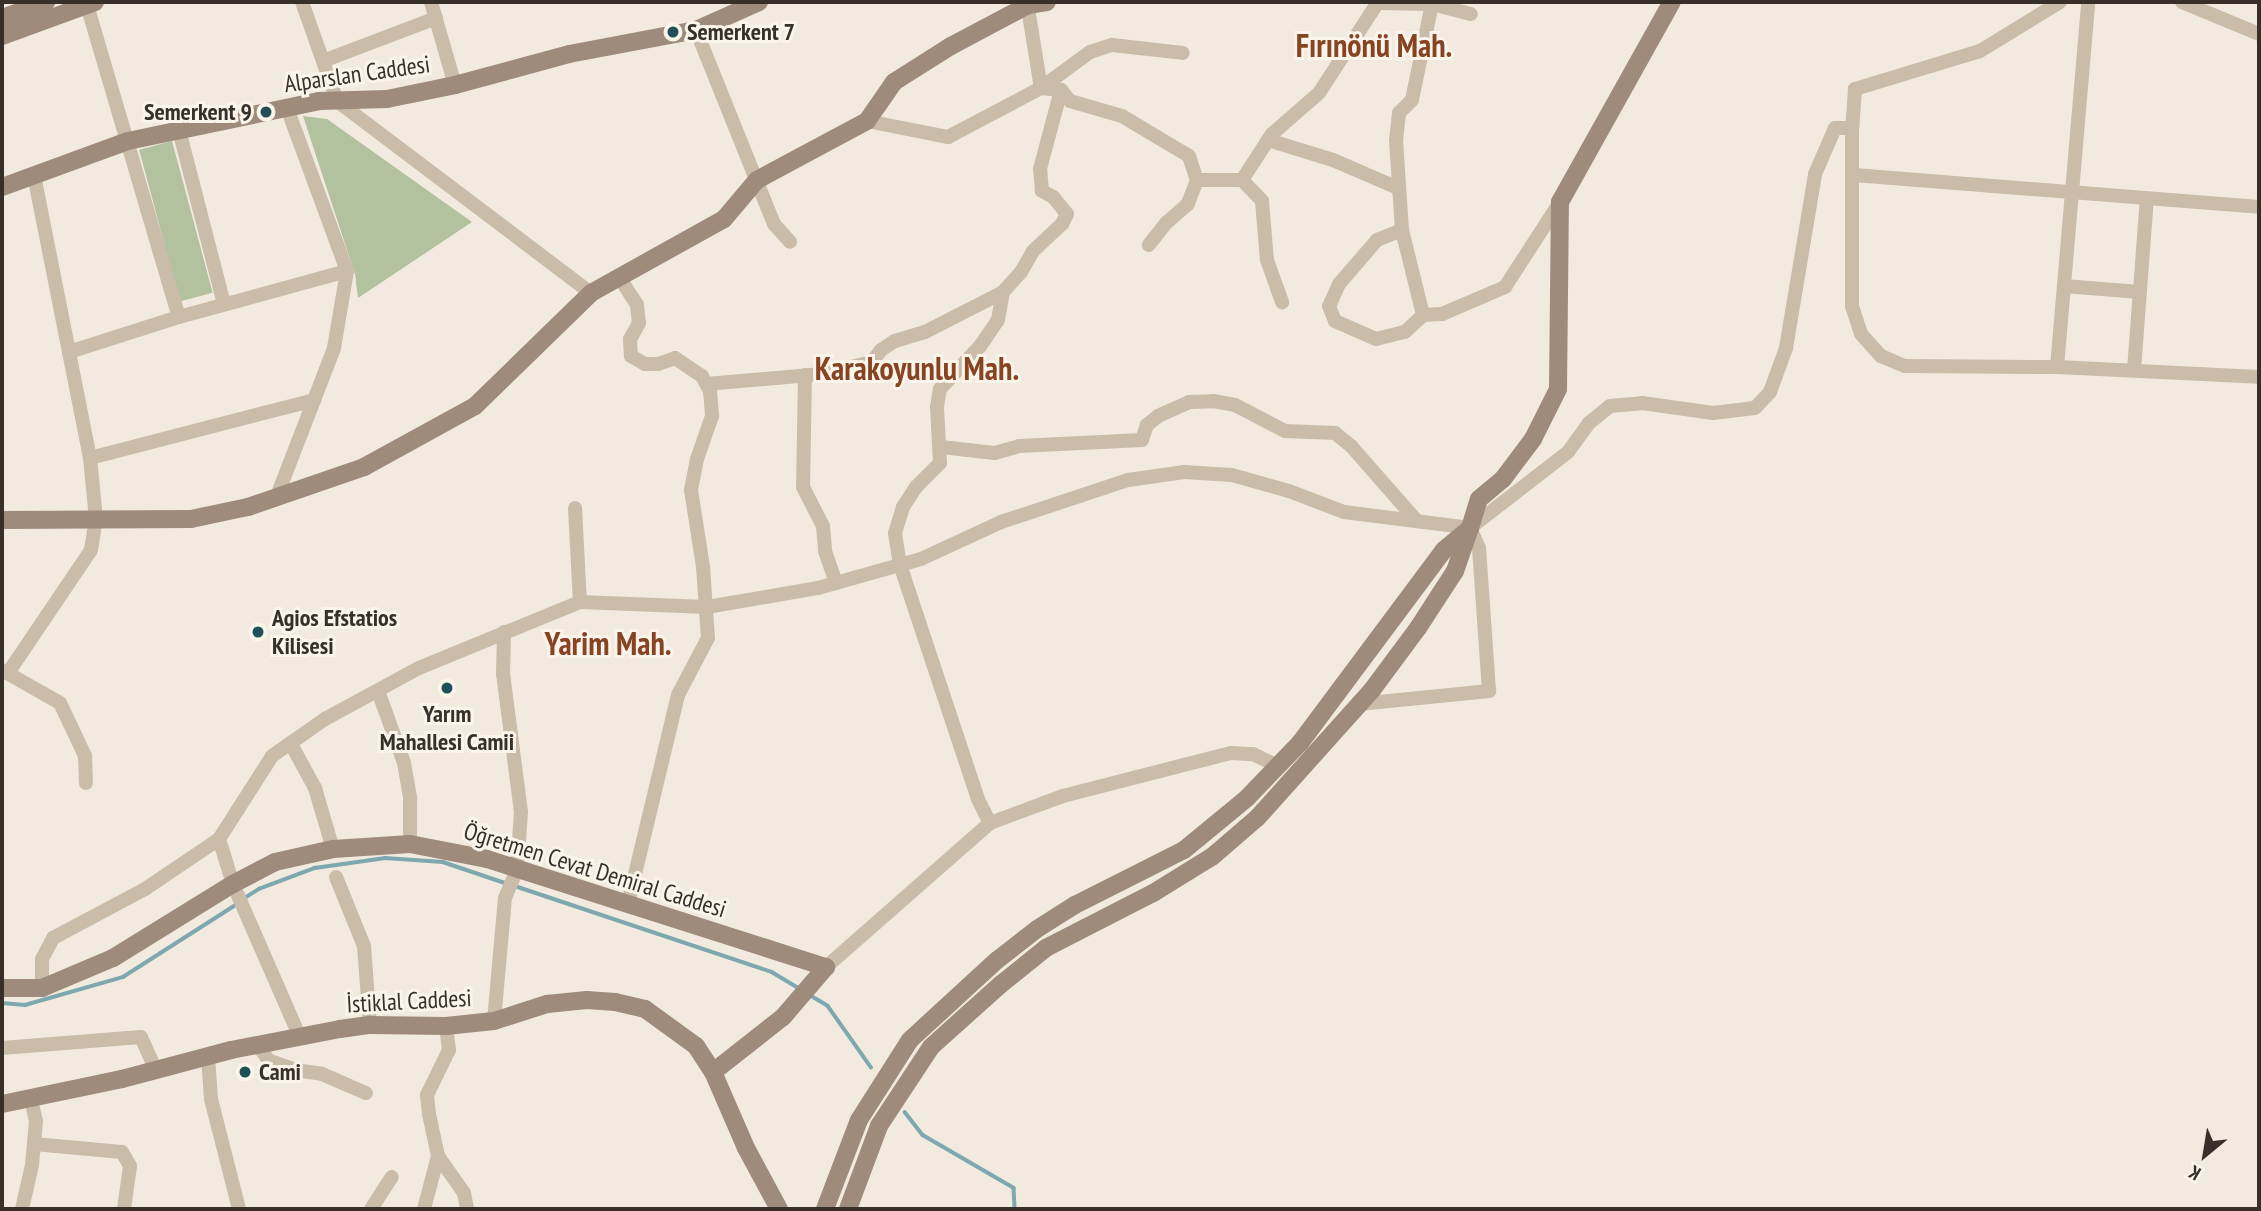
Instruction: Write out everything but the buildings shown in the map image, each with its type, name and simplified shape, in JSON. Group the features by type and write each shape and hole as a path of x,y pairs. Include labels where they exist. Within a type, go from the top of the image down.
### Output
{"main road":[{"path":"2,18 46,2"},
{"name":"Alparslan Caddesi","path":"2,187 128,141 287,108 337,101 387,99 455,85 569,54 696,30 759,2"},
{"path":"2,520 191,519 248,507 364,467 475,406 591,293 724,219 757,180 867,121 894,82 1028,3 1047,2"},
{"path":"848,1209 879,1126 931,1047 1046,948 1153,893 1213,856 1256,818 1359,704 1418,628 1455,571 1479,499 1503,479 1533,439 1558,390 1560,202 1672,2"},
{"path":"2,36 91,3"},
{"path":"825,1209 859,1120 910,1041 934,1016 1037,929 1075,905 1184,850 1248,798 1300,743 1444,550 1470,528"},
{"name":"Öğretmen Cevat Demiral Caddesi","path":"2,988 42,988 113,958 237,892 275,863 333,849 410,844 487,859 628,903 820,974"},
{"path":"713,1072 782,1017 820,974"},
{"name":"İstiklal Caddesi","path":"2,1104 258,1045 370,1025 446,1026 494,1021 547,1004 587,1000 625,1004 645,1009 696,1046 713,1072 746,1148 779,1209"}],"street":[{"path":"302,2 337,101 591,293"},
{"path":"431,2 455,85"},
{"path":"2060,2 1980,51 1855,89 1852,128 1852,306 1855,321 1869,346 1881,356 1905,366 2057,367 2259,377"},
{"path":"2057,367 2088,2"},
{"path":"2182,2 2259,34"},
{"path":"91,3 179,317"},
{"path":"1028,3 1041,88"},
{"path":"1242,180 1268,140 1319,93 1378,3 1432,4 1471,14"},
{"path":"1423,315 1402,230 1396,140 1398,113 1412,100 1432,4"},
{"path":"323,61 436,18"},
{"path":"696,30 774,224 790,242"},
{"path":"867,121 948,136 1041,88 1090,52 1112,45 1183,53"},
{"path":"1041,88 1061,90 1070,101 1122,116 1189,156 1197,180 1188,204 1166,223 1149,246"},
{"path":"706,384 806,375 872,362 881,350 895,341 925,332 1003,292 1021,272 1033,251 1062,224 1068,214 1053,197 1042,191 1040,169 1061,90"},
{"path":"277,496 334,348 347,271 287,108"},
{"path":"42,988 41,959 53,938 145,888 219,839 272,755 325,719 419,668 580,603 707,607 836,583 921,559 1001,522 1128,480 1184,472 1232,475 1289,491 1344,512 1470,528 1568,452 1589,423 1610,406 1642,403 1713,413 1755,408 1770,392 1786,348 1815,174 1835,128 1852,128"},
{"path":"179,130 224,304"},
{"path":"1268,140 1333,160 1398,188"},
{"path":"34,175 90,458 96,519 91,550 5,671 60,704 85,756 86,783"},
{"path":"1854,175 2259,207"},
{"path":"1197,180 1242,180 1262,201 1267,260 1282,302"},
{"path":"2134,370 2147,198"},
{"path":"1402,230 1377,240 1339,284 1329,306 1335,321 1376,339 1391,338 1405,332 1423,315 1442,314 1505,287 1560,202"},
{"path":"69,352 179,317 347,271"},
{"path":"619,278 637,305 639,323 630,339 631,356 645,364 657,364 675,358 702,376 712,416 697,459 691,490 707,607 708,638 678,695 628,903"},
{"path":"2064,286 2140,292"},
{"path":"990,822 978,799 900,565 895,534 903,508 916,487 940,463 937,407 940,389 981,345 998,320 1003,292"},
{"path":"806,375 803,487 823,526 825,551 836,583"},
{"path":"90,458 315,400"},
{"path":"941,447 995,453 1020,446 1142,440 1147,425 1158,416 1189,402 1213,401 1235,405 1285,431 1335,433 1351,446 1417,521"},
{"path":"575,508 580,603"},
{"path":"1359,704 1489,691 1479,548 1470,528"},
{"path":"494,1021 505,898 517,870 521,813 503,674 504,632"},
{"path":"378,691 406,771 411,813 410,844"},
{"path":"291,744 315,788 333,849"},
{"path":"820,974 990,822 1063,796 1231,753 1253,754 1278,766"},
{"path":"219,839 237,892 300,1037"},
{"path":"336,877 364,946 370,1025"},
{"path":"424,1209 438,1156 428,1095 449,1050 446,1026"},
{"path":"2,1048 141,1037 156,1070"},
{"path":"258,1045 268,1060 295,1070 322,1074 366,1093"},
{"path":"208,1057 211,1099 239,1209"},
{"path":"22,1209 36,1121 30,1099"},
{"path":"34,1144 122,1152 130,1167 124,1209"},
{"path":"438,1156 464,1193 467,1209"},
{"path":"370,1209 392,1177"}],"green space":[{"path":"303,116 327,119 472,222 358,298 355,274"},
{"path":"172,141 213,293 180,301 139,150"}],"waterway":[{"path":"243,899 259,889 315,868 385,858 443,862 508,884"},
{"path":"515,886 772,972 800,989"},
{"path":"2,1003 25,1005 123,977 237,904"},
{"path":"810,995 828,1006 871,1067"},
{"path":"905,1112 923,1135 1014,1188 1015,1209"}],"place":[{"name":"Semerkent 7","path":"673,32"},
{"name":"Semerkent 9","path":"266,112"},
{"name":"Agios Efstatios Kilisesi","path":"258,632"},
{"name":"Yarım Mahallesi Camii","path":"447,688"},
{"name":"Cami","path":"245,1072"}],"district":[{"name":"Fırınönü Mah.","path":"1374,45"},
{"name":"Karakoyunlu Mah.","path":"917,368"},
{"name":"Yarim Mah.","path":"608,643"}]}
